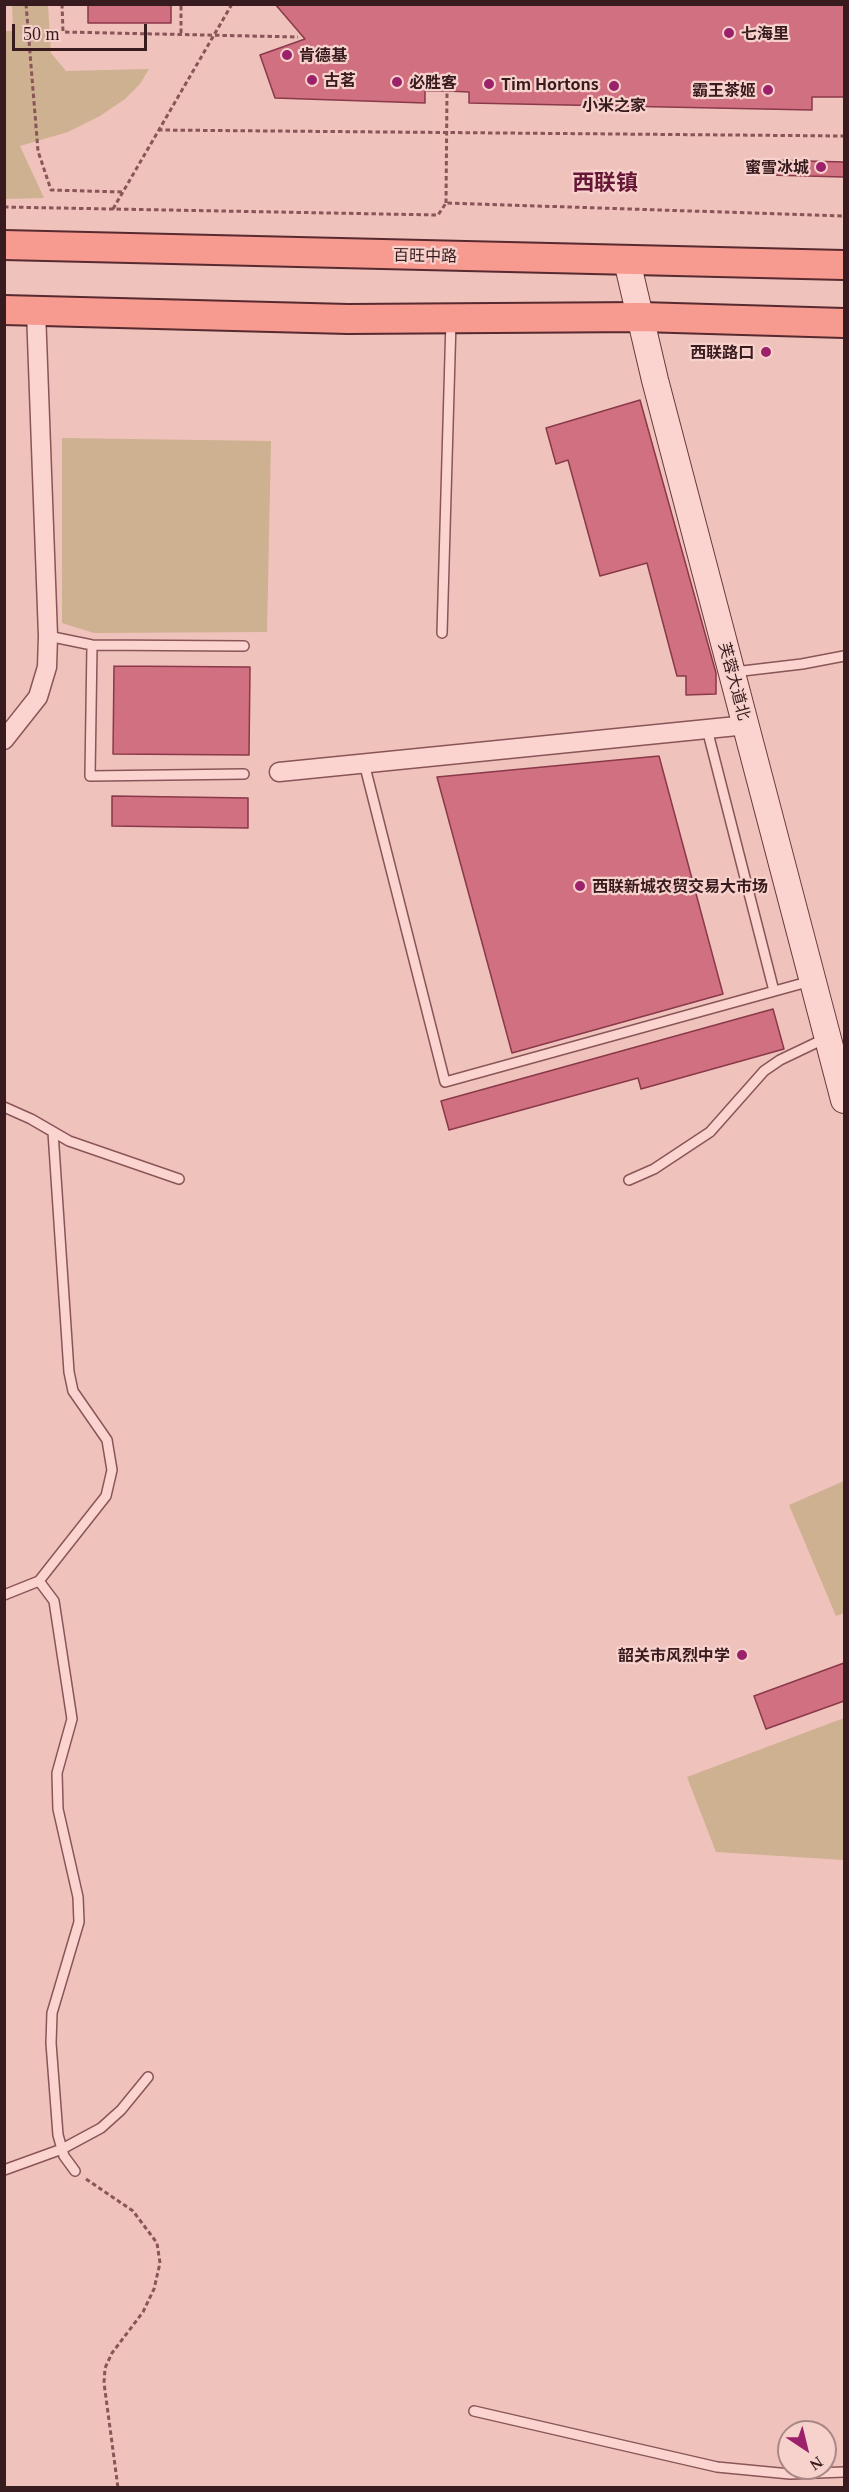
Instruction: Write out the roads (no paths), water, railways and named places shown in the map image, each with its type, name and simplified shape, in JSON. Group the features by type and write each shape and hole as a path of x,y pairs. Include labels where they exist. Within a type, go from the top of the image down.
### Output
{"main road":[{"name":"百旺中路","path":"4,245 844,265"},
{"name":"芙蓉大道北","path":"627,261 844,1100"},
{"path":"4,310 348,319 641,317 844,323"}],"street":[{"path":"4,740 38,697 47,667 48,636 36,310"},
{"path":"279,771 747,725"}],"lane":[{"path":"442,633 451,318"},
{"path":"48,636 92,645 244,646"},
{"path":"92,645 90,776 244,774"},
{"path":"733,672 802,664 844,656"},
{"path":"707,729 774,991"},
{"path":"364,763 445,1082 814,981"},
{"path":"629,1180 654,1169 710,1132 764,1071 780,1060 828,1037"},
{"path":"4,1107 69,1141 179,1179"},
{"path":"4,1595 39,1581 106,1496 112,1470 107,1440 73,1391 69,1372 53,1132"},
{"path":"39,1581 54,1601 72,1719 57,1773 58,1809 78,1897 79,1922 52,2013 58,2135 62,2149 75,2171"},
{"path":"4,2170 62,2149 101,2128 121,2110 148,2078"},
{"path":"474,2411 717,2467 790,2474 844,2472"}],"place":[{"name":"七海里","path":"729,33"},
{"name":"肯德基","path":"287,55"},
{"name":"古茗","path":"312,80"},
{"name":"必胜客","path":"397,82"},
{"name":"Tim Hortons","path":"489,84"},
{"name":"小米之家","path":"614,86"},
{"name":"霸王茶姬","path":"768,90"},
{"name":"蜜雪冰城","path":"821,167"},
{"name":"西联路口","path":"766,352"},
{"name":"西联新城农贸交易大市场","path":"580,886"},
{"name":"韶关市风烈中学","path":"742,1655"}],"district":[{"name":"西联镇","path":"605,182"}]}
